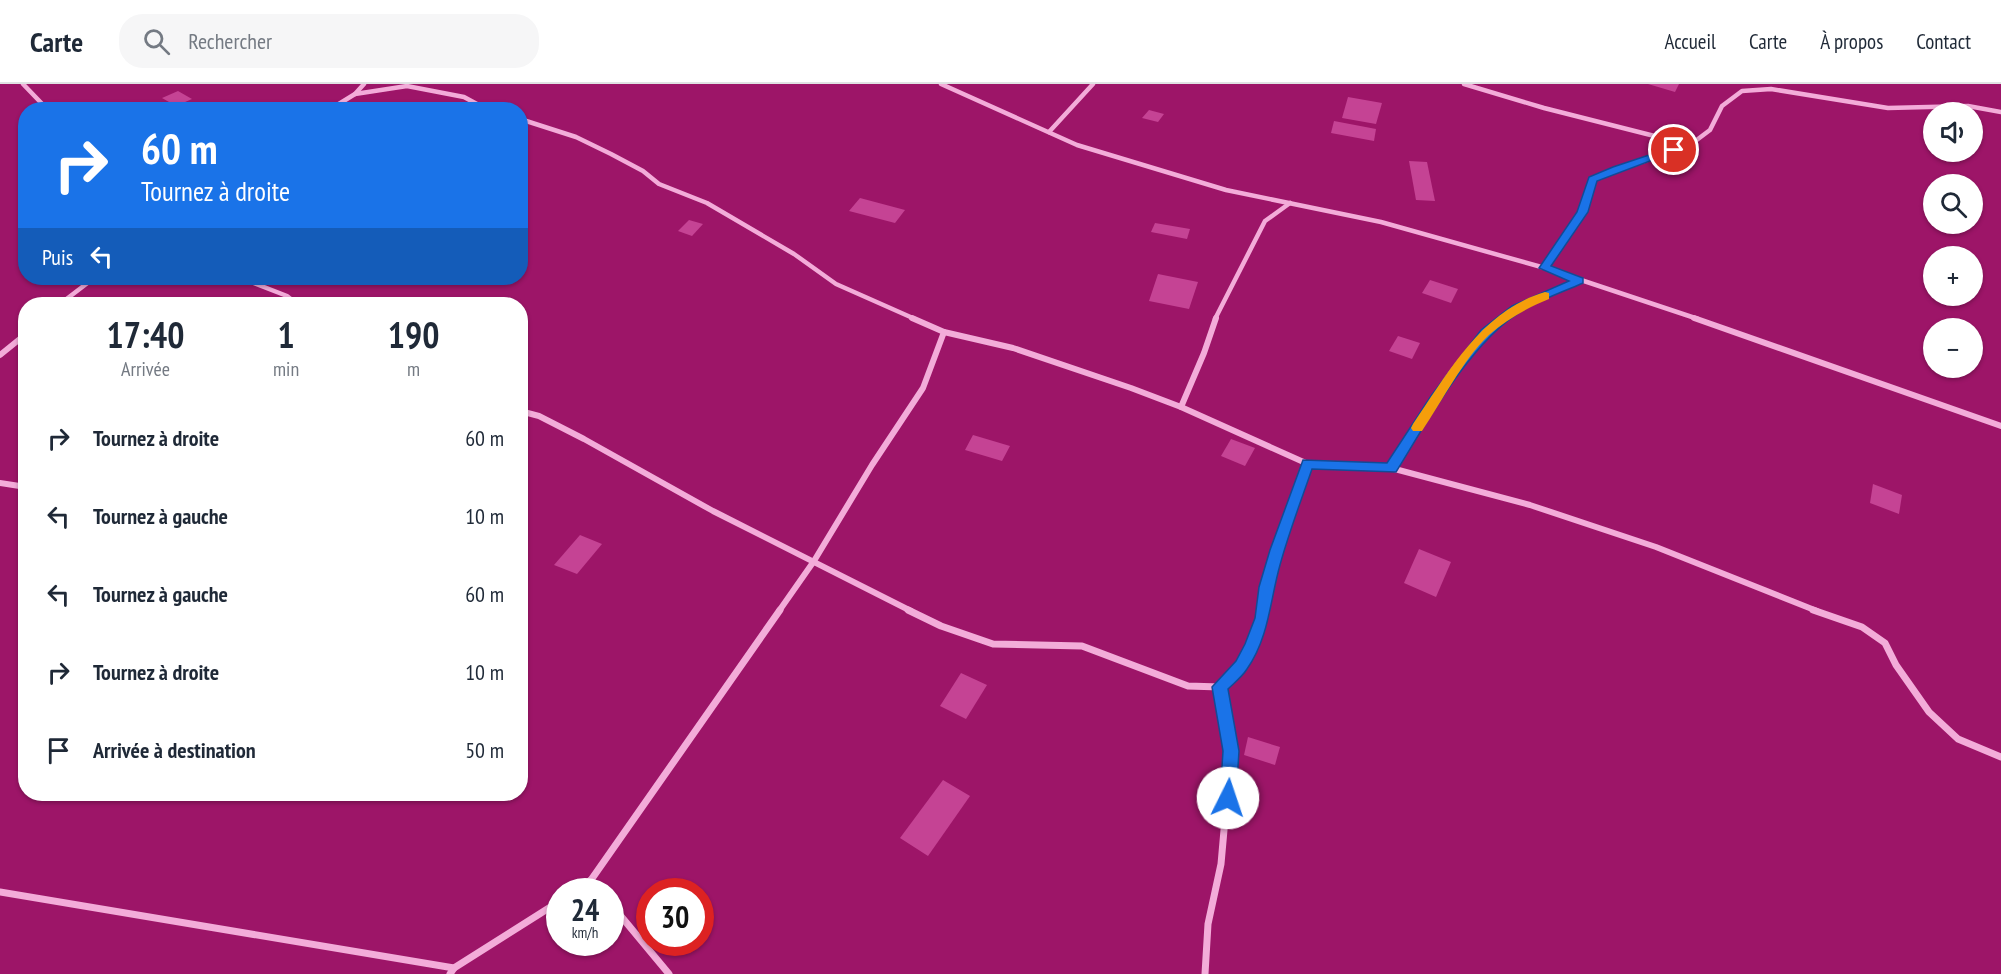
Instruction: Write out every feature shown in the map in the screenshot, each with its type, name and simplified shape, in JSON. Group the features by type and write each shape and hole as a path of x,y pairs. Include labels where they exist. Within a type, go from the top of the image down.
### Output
{"street":[{"path":"23,84 40,102"},
{"path":"342,102 355,94 364,84"},
{"path":"940,84 1077,145 1226,190 1380,222 1545,268 1779,346 2001,426"},
{"path":"1049,132 1093,84"},
{"path":"1464,84 1544,108 1690,145"},
{"path":"355,94 405,85 464,97 473,102"},
{"path":"1545,268 1582,212 1593,179 1690,145 1710,130 1722,106 1742,91 1770,89 1888,108 1968,106 2001,112"},
{"path":"528,122 576,137 611,154 643,171 658,184 707,203 794,254 836,284 944,332 1013,348 1181,407 1308,464 1391,468 1530,505 1656,547 1778,597 1862,627 1885,643 1896,665 1929,712 1958,739 2001,758"},
{"path":"1181,407 1215,319 1249,250 1265,221 1290,203"},
{"path":"1391,468 1435,400 1485,333 1516,309 1579,281"},
{"path":"69,297 85,285"},
{"path":"259,285 288,297"},
{"path":"592,878 814,561 922,388 944,332"},
{"path":"0,355 18,340"},
{"path":"528,413 539,416 575,434 713,511 941,626 993,644 1082,646 1188,686 1220,687 1241,665 1252,646 1262,618 1266,587 1277,550 1308,464"},
{"path":"0,483 18,486"},
{"path":"1205,974 1208,924 1221,864 1231,751 1220,687"},
{"path":"0,892 452,971 546,910"},
{"path":"624,920 669,974"}],"building":[{"path":"1648,84 1679,84 1675,92"},
{"path":"178,91 192,99 185,102 169,102 162,98"},
{"path":"1348,97 1382,103 1376,124 1342,118"},
{"path":"1149,110 1164,114 1158,122 1142,118"},
{"path":"1334,121 1376,129 1374,141 1331,133"},
{"path":"1409,161 1427,162 1435,201 1416,200"},
{"path":"860,198 905,210 895,223 849,211"},
{"path":"689,220 703,224 692,236 678,231"},
{"path":"1155,223 1190,229 1187,239 1151,232"},
{"path":"1158,274 1198,282 1189,309 1149,301"},
{"path":"1430,280 1458,289 1451,303 1422,293"},
{"path":"1398,336 1420,343 1412,359 1389,351"},
{"path":"973,435 1010,446 1002,461 965,450"},
{"path":"1231,439 1255,448 1245,466 1221,456"},
{"path":"1873,484 1902,495 1899,514 1870,503"},
{"path":"580,535 602,544 577,574 554,565"},
{"path":"1419,549 1451,562 1436,597 1404,583"},
{"path":"961,673 987,685 966,719 940,706"},
{"path":"1248,737 1280,747 1275,765 1244,755"},
{"path":"943,780 970,796 928,856 900,838"}],"slow traffic":[{"path":"1417,428 1485,333 1516,309 1545,296"}],"route":[{"path":"1228,798 1231,751 1220,687 1241,665 1252,646 1262,618 1266,587 1277,550 1308,464 1391,468 1435,400 1485,333 1516,309 1579,281 1545,268 1582,212 1593,179 1674,150"}]}
